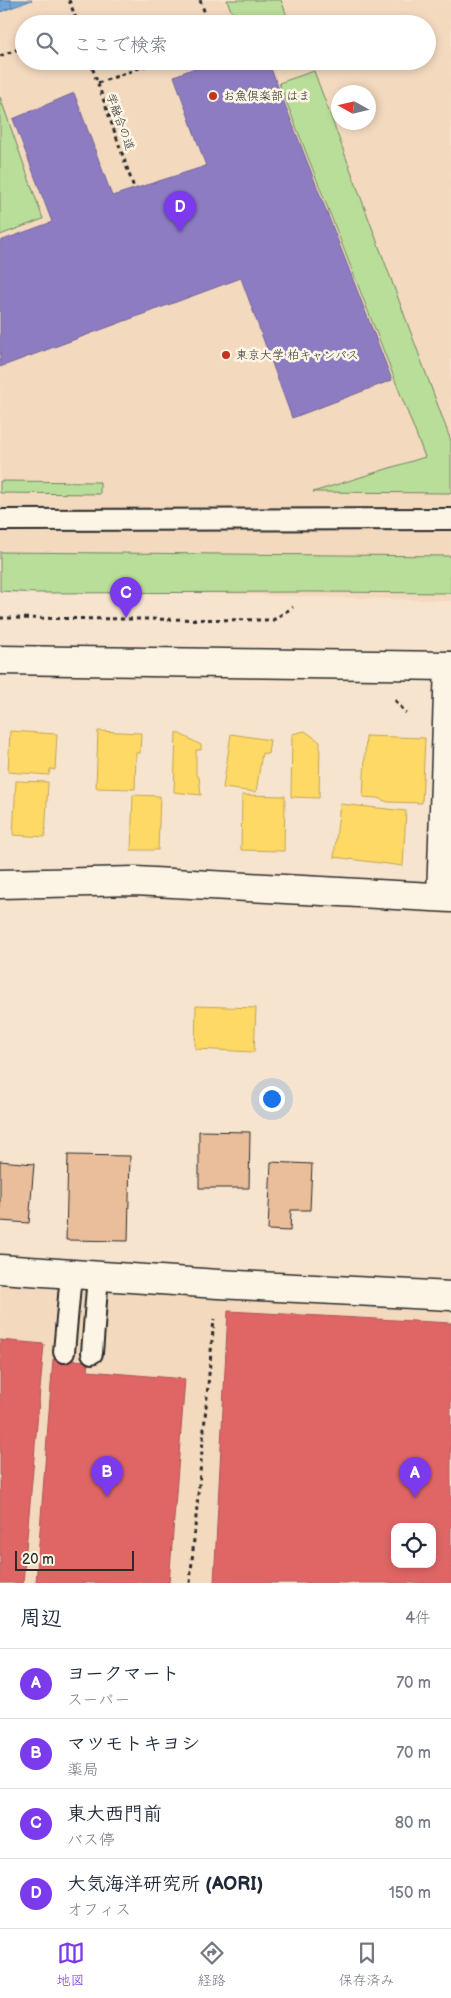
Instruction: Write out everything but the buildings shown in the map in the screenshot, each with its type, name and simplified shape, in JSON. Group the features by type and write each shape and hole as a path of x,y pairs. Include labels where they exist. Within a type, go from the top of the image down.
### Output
{"street":[{"path":"0,660 123,660 450,666 446,898 135,882 0,884"},
{"path":"0,1269 218,1284 451,1296"}],"lane":[{"path":"0,520 451,519"},
{"path":"64,1352 71,1274"},
{"path":"92,1353 98,1276"}],"path":[{"path":"69,0 75,15"},
{"path":"200,0 206,15"},
{"path":"0,56 15,50"},
{"name":"学融合の道","path":"93,70 134,188"},
{"path":"98,83 134,70"},
{"path":"0,618 273,620 293,608"},
{"path":"190,1583 218,1284"}],"shaded area":[{"name":"東京大学 柏キャンパス","path":"0,0 451,0 451,601 0,587"},
{"path":"0,1285 451,1312 451,1583 0,1583"}],"green space":[{"path":"227,0 281,0 287,15 233,15"},
{"path":"314,71 331,117 331,130 336,130 451,441 451,493 313,492 425,457 279,83"},
{"path":"0,97 43,219 0,235"},
{"path":"0,481 100,482 100,494 0,493"},
{"path":"0,552 451,556 451,593 36,593 0,591"}],"place":[{"name":"お魚倶楽部 はま","path":"213,96"},
{"name":"大気海洋研究所 (AORI)","path":"180,232"},
{"name":"東京大学 柏キャンパス","path":"226,355"},
{"name":"東大西門前","path":"126,618"},
{"name":"マツモトキヨシ","path":"107,1497"},
{"name":"ヨークマート","path":"415,1498"}]}
